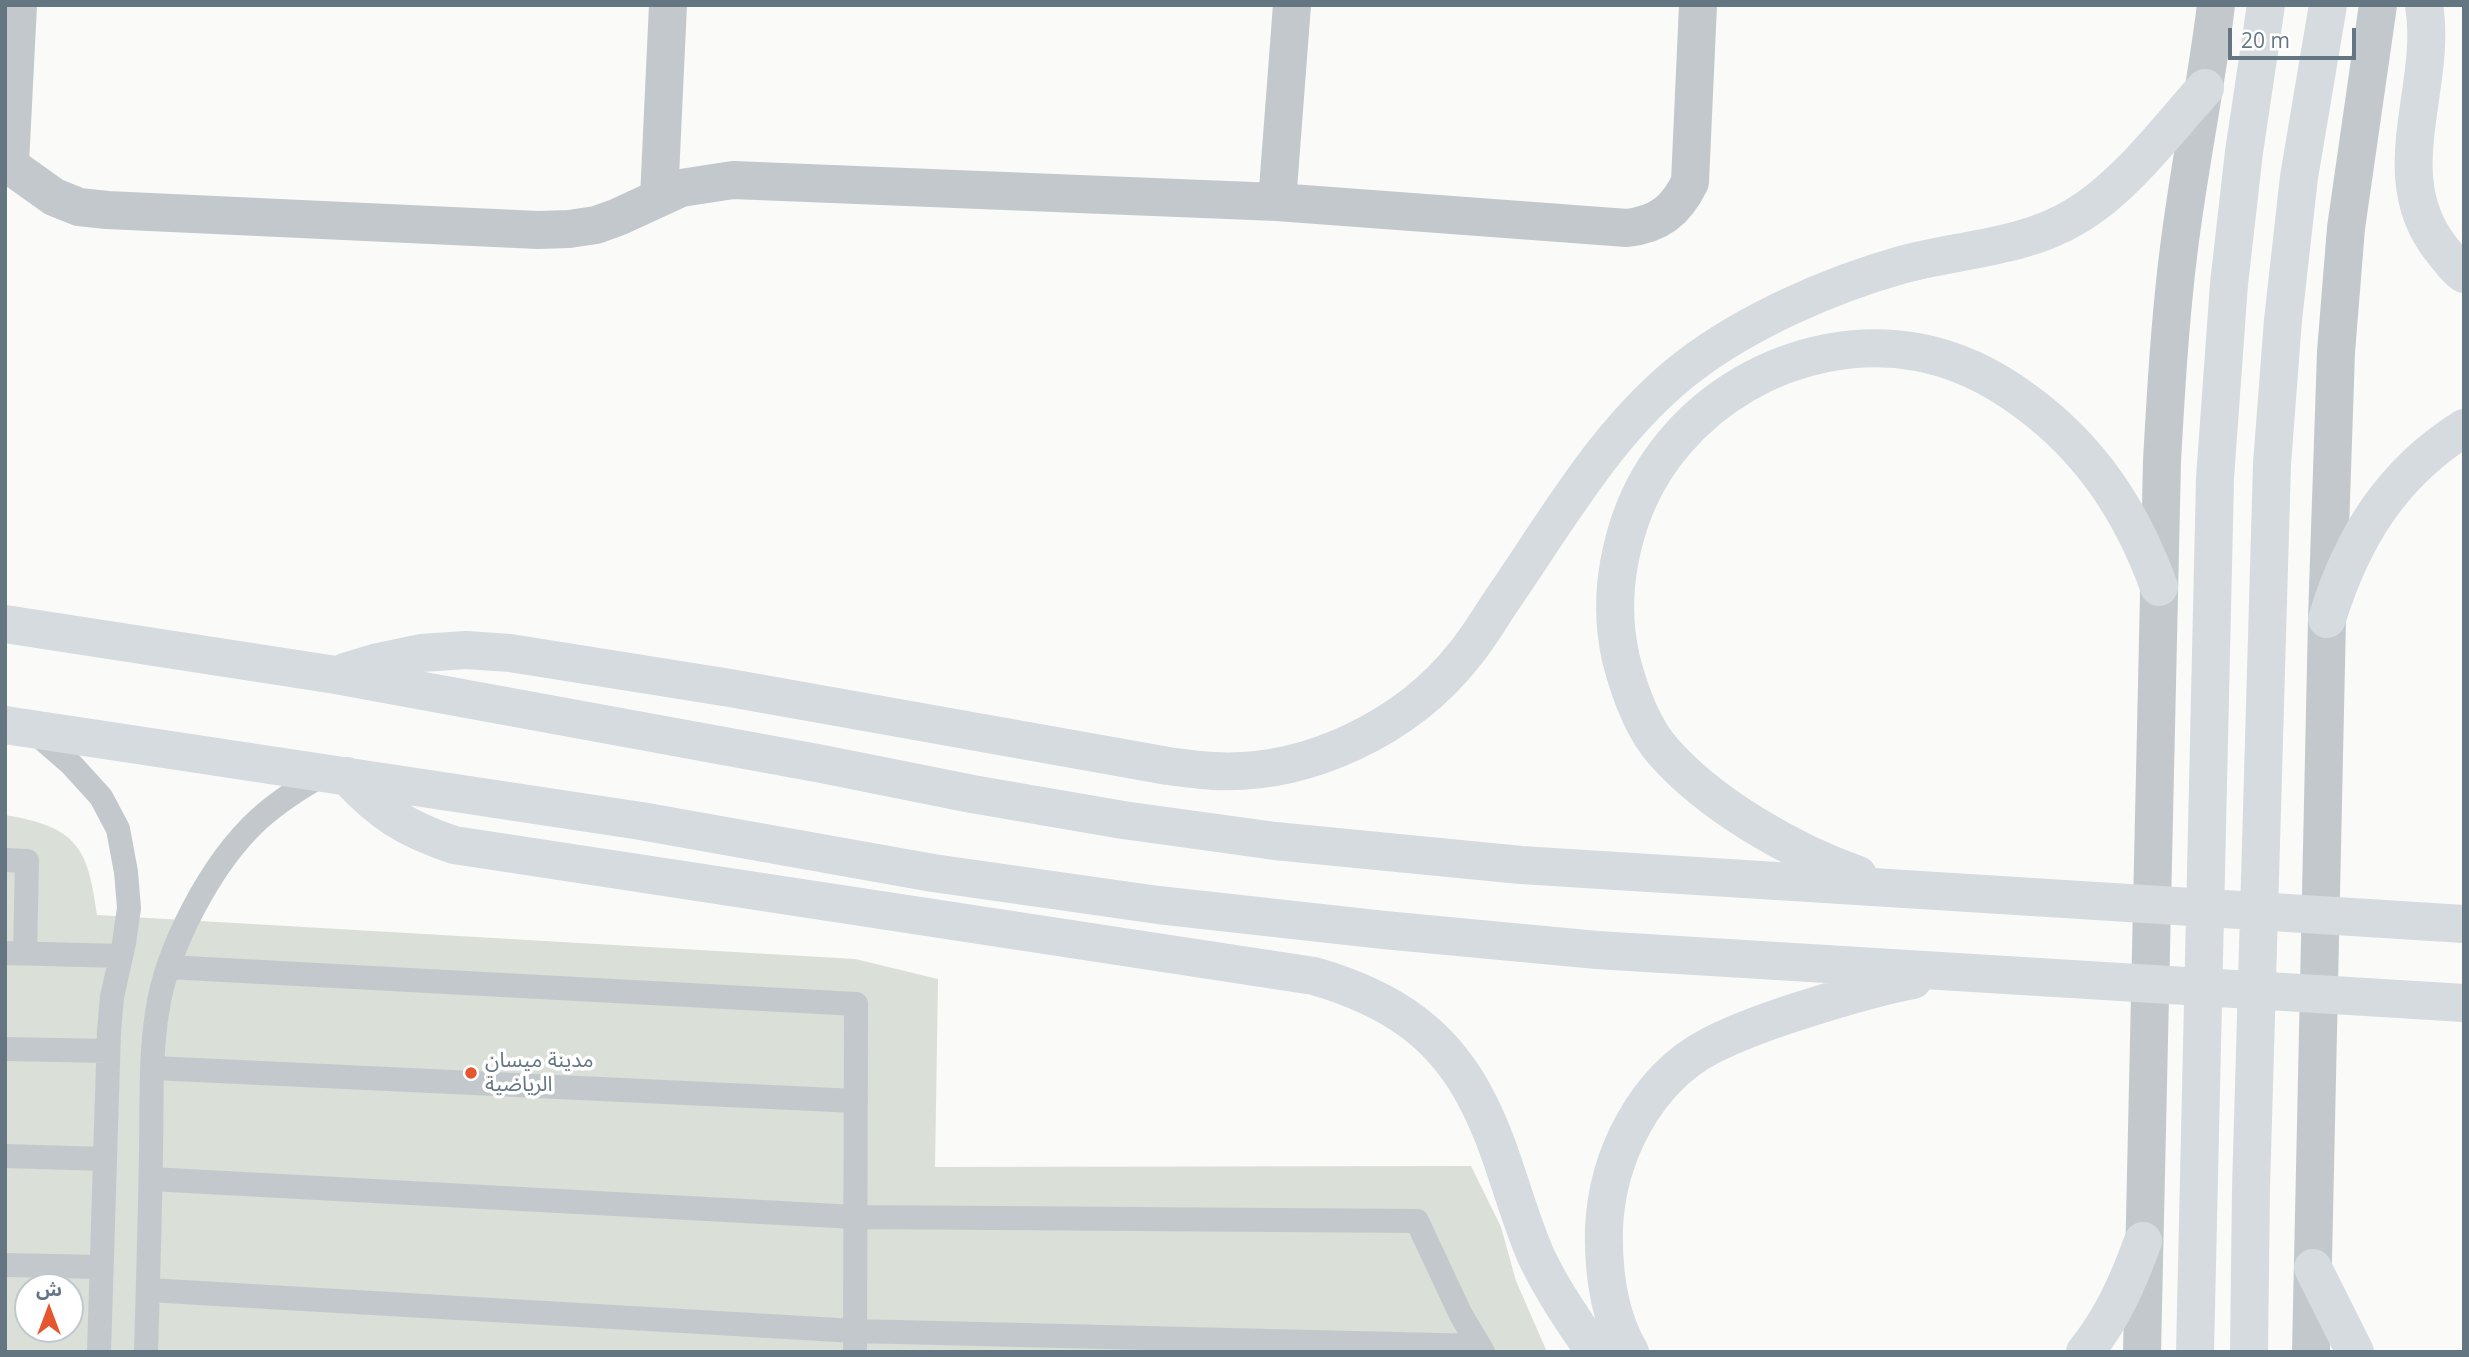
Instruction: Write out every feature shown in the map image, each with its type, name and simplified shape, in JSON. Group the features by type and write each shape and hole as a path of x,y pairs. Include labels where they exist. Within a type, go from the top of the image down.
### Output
{"main road":[{"path":"2195,1352 2215,464 2230,271 2266,5"},
{"path":"2249,1352 2251,1176 2272,464 2283,320 2299,177 2328,5"},
{"path":"2424,5 2425,47 2413,156 2417,204 2434,240 2462,272"},
{"path":"336,675 421,653 466,650 510,653 840,707 1168,766 1215,771 1263,769 1310,759 1354,741 1395,719 1433,690 1465,654 1590,471 1633,418 1689,366 1741,333 1797,304 1854,280 1900,265 2023,239 2051,230 2077,216 2101,200 2123,180 2205,88"},
{"path":"1897,888 1833,866 1773,836 1735,813 1697,783 1662,750 1641,715 1626,678 1617,639 1614,603 1618,568 1639,495 1659,461 1684,430 1707,408 1734,389 1792,362 1822,354 1853,349 1885,349 1918,352 1951,361 1982,374 2011,391 2048,418 2081,449 2127,514 2146,550 2159,587"},
{"path":"2327,619 2338,583 2372,516 2421,460 2464,428"},
{"path":"5,624 336,675 822,764 986,797 1123,820 1275,841 1521,865 2462,923"},
{"path":"19,727 640,821 933,873 1171,906 1597,950 2464,1003"},
{"path":"336,775 397,821 454,845 1314,976 1350,986 1383,1001 1431,1038 1463,1075 1481,1107 1537,1258 1574,1322 1595,1352"},
{"path":"1630,1352 1614,1315 1606,1284 1605,1221 1609,1188 1618,1158 1631,1129 1651,1097 1678,1069 1708,1047 1750,1029 1847,996 1960,972"},
{"path":"2085,1352 2111,1314 2143,1241"},
{"path":"2313,1268 2355,1352"}],"street":[{"path":"18,5 8,163 54,197 79,207 107,210 538,230 596,225 681,188 713,182 753,180 1277,202 1613,228 1644,226 1659,220 1672,210 1683,197 1690,182 1698,5"},
{"path":"659,198 668,5"},
{"path":"1277,202 1292,5"},
{"path":"2143,1352 2143,1241 2162,461 2168,356 2179,247 2216,5"},
{"path":"2311,1352 2327,619 2339,311 2346,228 2378,5"}],"lane":[{"path":"19,727 71,764 101,797 118,829 126,872 129,908 112,998 108,1051 99,1352"},
{"path":"146,1352 157,1014 168,967 204,890 257,821 276,805 336,775"},
{"path":"5,860 27,861 15,953 121,956"},
{"path":"168,967 856,1004 855,1341"},
{"path":"5,1049 108,1051"},
{"path":"154,1068 856,1101"},
{"path":"5,1156 105,1158"},
{"path":"150,1178 855,1217 1417,1221 1461,1315 1481,1349"},
{"path":"5,1265 101,1267"},
{"path":"148,1290 855,1341 1481,1349"}],"shaded area":[{"name":"مدينة ميسان الرياضية","path":"5,815 48,826 74,844 83,856 89,872 97,915 855,959 938,979 935,1167 1471,1166 1501,1227 1516,1281 1547,1352 5,1352"}],"place":[{"name":"مدينة ميسان الرياضية","path":"471,1073"}]}
